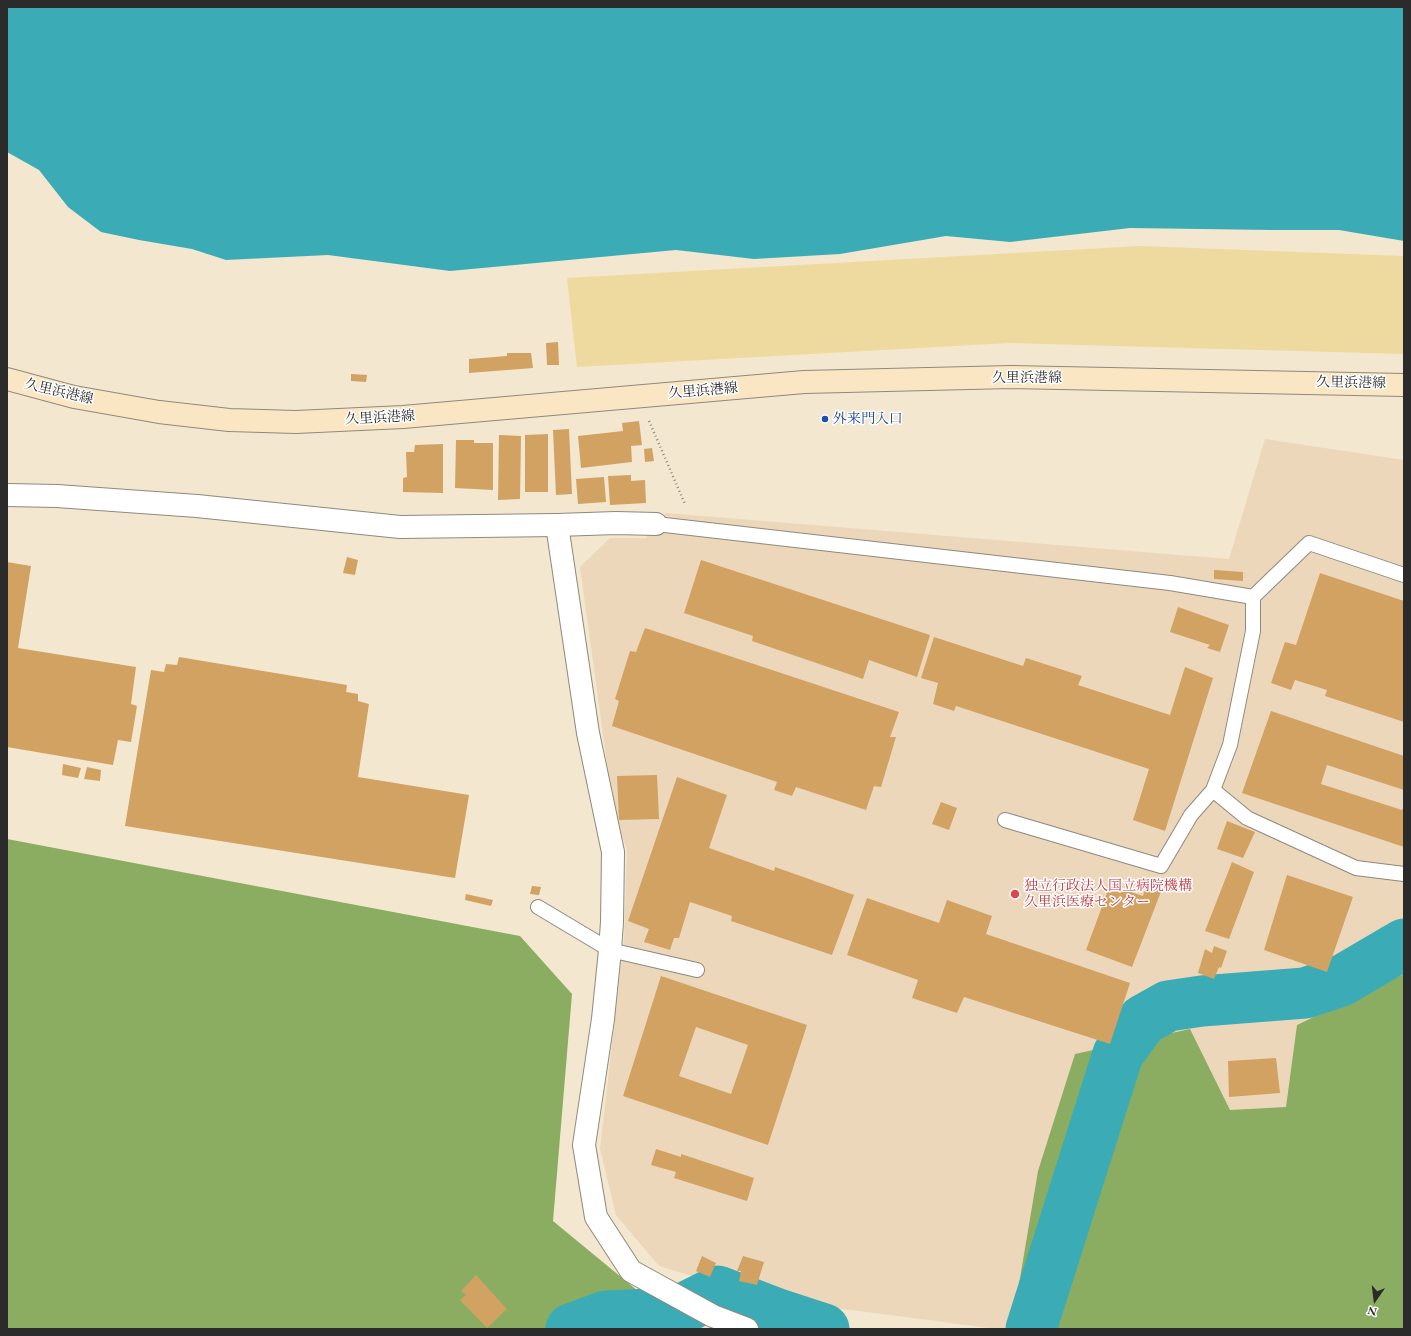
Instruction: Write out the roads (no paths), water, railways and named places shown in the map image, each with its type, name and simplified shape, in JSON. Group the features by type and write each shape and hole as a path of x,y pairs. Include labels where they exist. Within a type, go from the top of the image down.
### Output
{"main road":[{"name":"久里浜港線","path":"7,379 74,397 159,412 229,420 296,422 403,417 804,382 1011,377 1404,384"}],"street":[{"path":"7,495 56,496 197,506 400,527 616,523 656,524"},
{"path":"557,525 588,733 612,852 612,922 610,950 603,1019 584,1145 596,1217 631,1271 713,1316 747,1329"}],"lane":[{"path":"656,524 1170,583 1253,597"},
{"path":"1005,820 1161,866 1191,815 1213,790 1230,745 1252,631 1253,597 1309,543 1404,575"},
{"path":"1213,790 1247,818 1356,868 1404,874"},
{"path":"538,907 610,950 697,970"}],"water":[{"path":"7,7 1404,7 1404,241 1339,230 1130,228 1010,242 946,236 840,254 754,259 676,250 450,271 328,255 226,260 192,249 101,232 68,207 39,170 7,152"}],"waterway":[{"path":"1031,1329 1118,1054 1143,1020 1168,1006 1202,1001 1305,993 1341,981 1404,944"},
{"path":"571,1329 606,1316 674,1313 718,1291 778,1314 824,1329"}],"place":[{"name":"外来門入口","path":"825,419"},
{"name":"独立行政法人国立病院機構 久里浜医療センター","path":"1015,894"}]}
